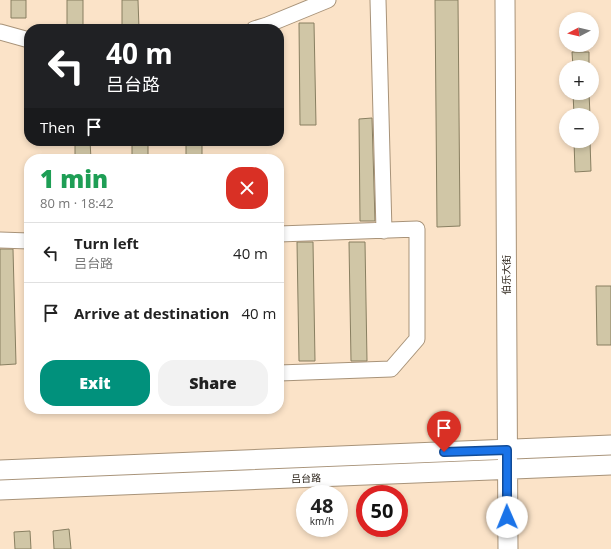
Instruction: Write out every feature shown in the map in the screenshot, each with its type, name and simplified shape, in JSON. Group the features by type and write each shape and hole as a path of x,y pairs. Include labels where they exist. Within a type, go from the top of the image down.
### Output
{"main road":[{"name":"伯乐大街","path":"505,0 508,549"},
{"name":"吕台路","path":"0,470 611,445"},
{"name":"吕台路","path":"0,490 611,465"}],"street":[{"path":"269,24 328,0"},
{"path":"378,0 384,230"},
{"path":"0,32 24,39"},
{"path":"284,234 417,229 417,339 391,369 284,373"},
{"path":"0,240 24,241"}],"building":[{"path":"11,0 26,0 26,18 11,18"},
{"path":"67,0 83,0 83,24 67,24"},
{"path":"122,0 138,0 139,24 122,24"},
{"path":"435,0 458,0 460,226 437,227"},
{"path":"299,23 314,23 316,125 300,125"},
{"path":"572,52 589,52 589,60 573,60"},
{"path":"573,100 589,100 590,108 574,108"},
{"path":"372,118 375,221 360,221 359,119"},
{"path":"75,146 90,146 91,154 75,154"},
{"path":"132,146 148,146 148,154 132,154"},
{"path":"186,146 202,146 202,154 186,154"},
{"path":"574,148 590,148 591,171 575,172"},
{"path":"297,242 313,242 315,361 299,361"},
{"path":"349,242 365,242 367,361 351,361"},
{"path":"0,249 13,249 16,364 0,365"},
{"path":"596,286 611,286 611,345 597,345"},
{"path":"69,529 71,549 54,549 53,531"},
{"path":"30,531 31,549 15,549 14,532"}],"route":[{"path":"444,452 507,450 507,517"}]}
